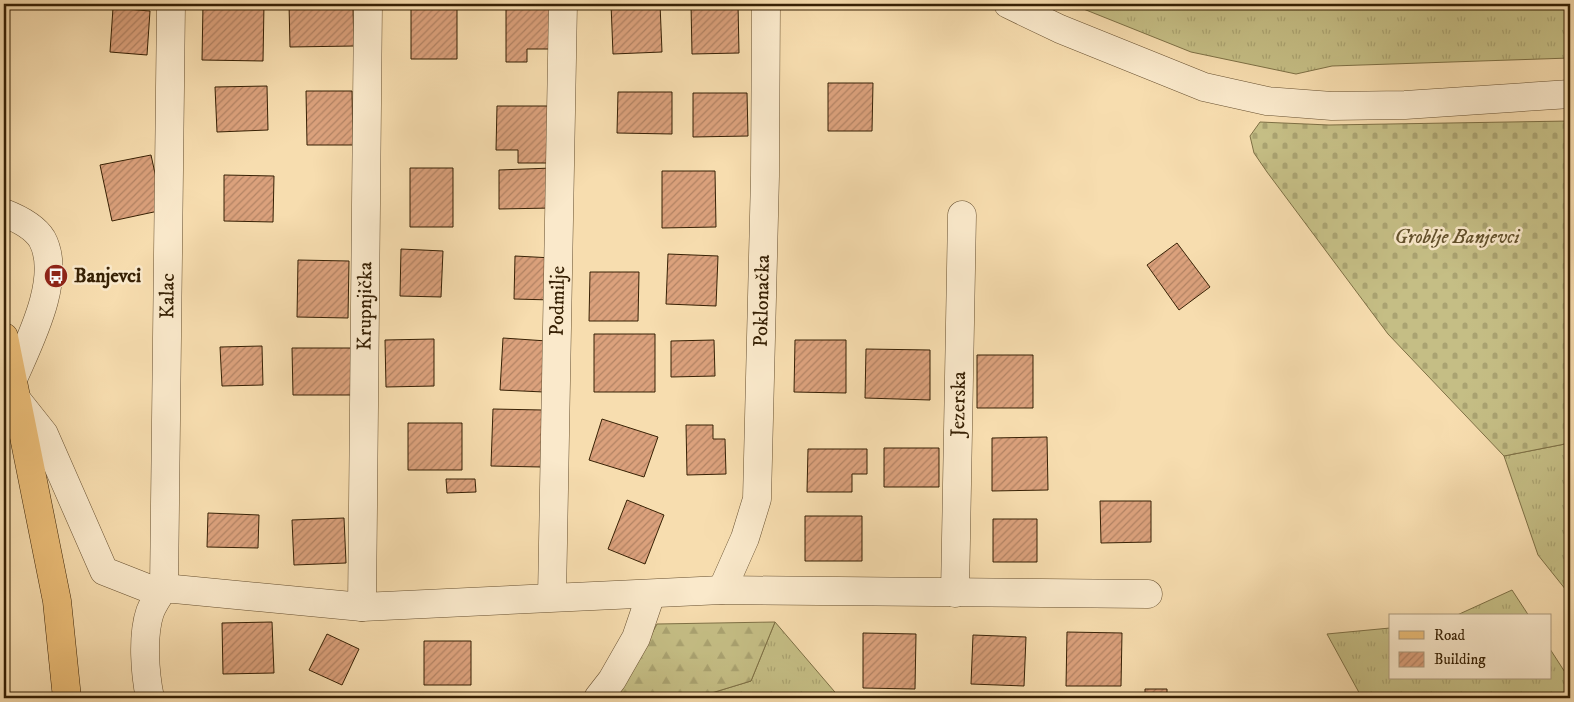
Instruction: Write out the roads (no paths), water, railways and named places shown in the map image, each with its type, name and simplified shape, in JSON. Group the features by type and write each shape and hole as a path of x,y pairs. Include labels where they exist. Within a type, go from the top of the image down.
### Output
{"main road":[{"path":"4,337 56,601 67,698"}],"street":[{"name":"Kalac","path":"162,591 171,4"},
{"name":"Krupnjička","path":"362,607 368,4"},
{"name":"Podmilje","path":"552,597 563,4"},
{"name":"Poklonačka","path":"722,590 745,538 758,499 765,176 766,4"},
{"path":"1008,4 1060,30 1204,87 1266,101 1332,106 1405,105 1570,94"},
{"path":"4,213 21,220 41,237 48,255 47,281 41,317 15,389 44,434 104,571 162,591 362,607 722,590 1148,594"},
{"name":"Jezerska","path":"955,593 962,214"},
{"path":"150,698 146,639 150,612 162,591"},
{"path":"598,698 612,680 636,638 652,594"}],"place":[{"name":"Banjevci","path":"56,276"}],"park label":[{"name":"Groblje Banjevci","path":"1457,237"}]}
